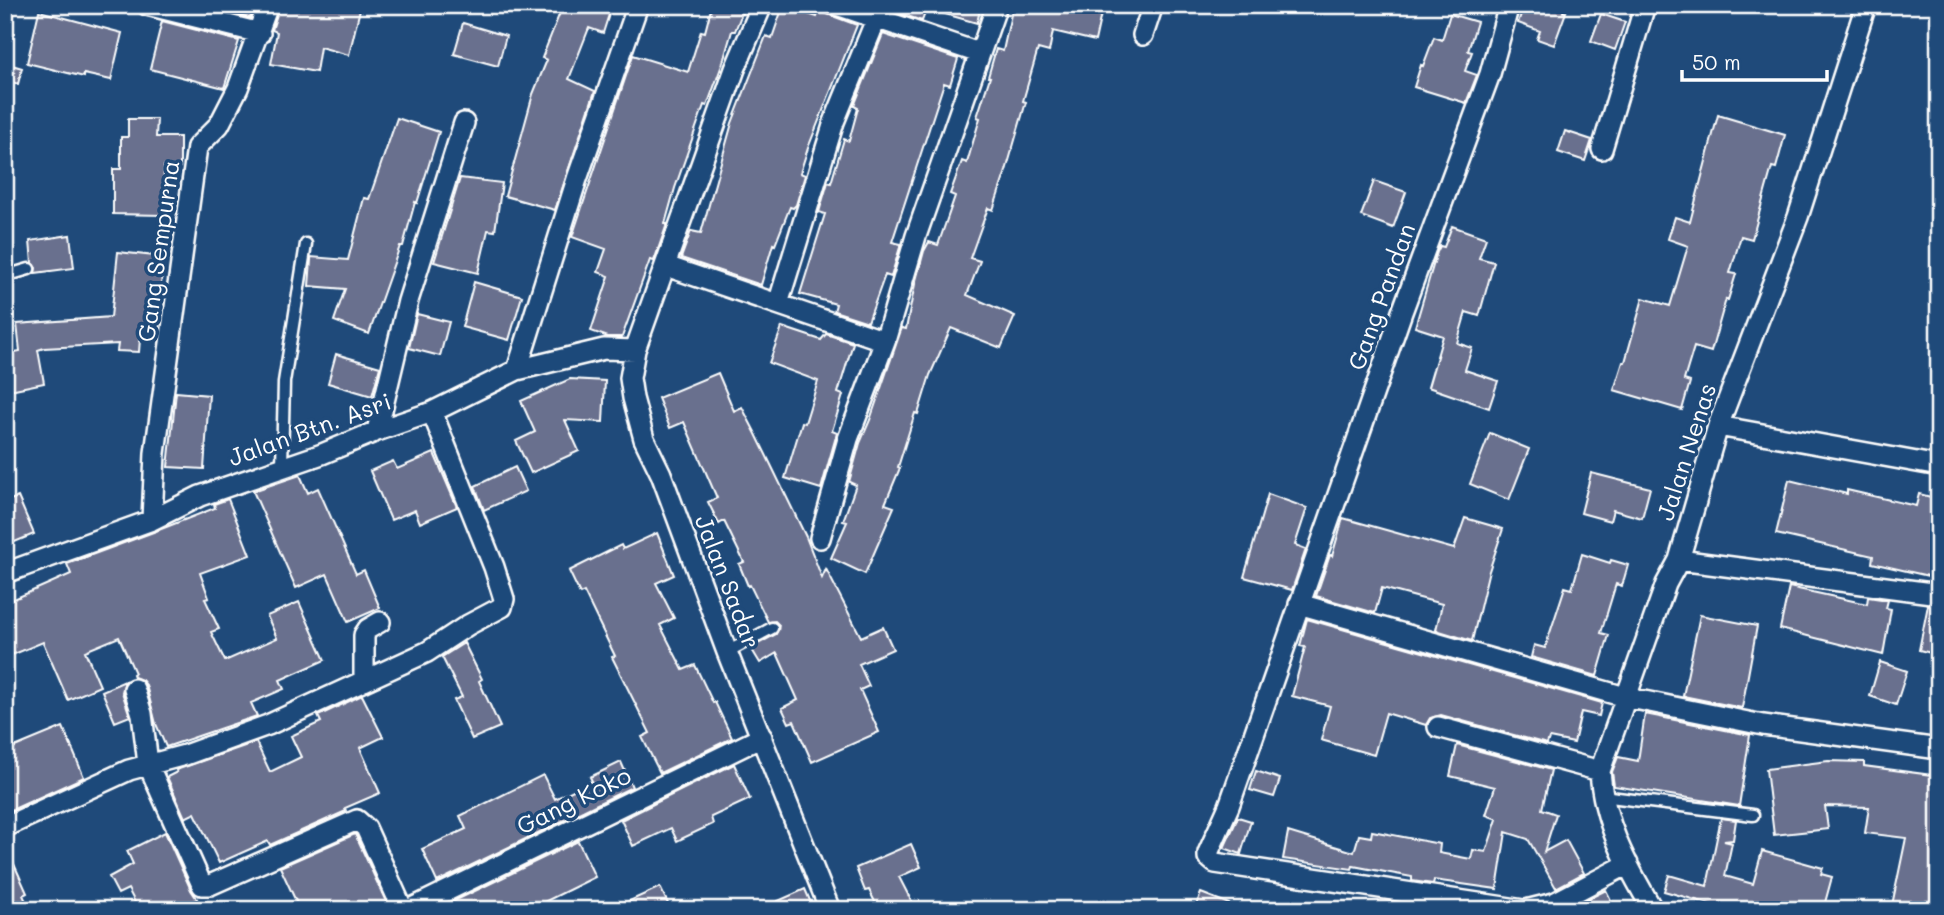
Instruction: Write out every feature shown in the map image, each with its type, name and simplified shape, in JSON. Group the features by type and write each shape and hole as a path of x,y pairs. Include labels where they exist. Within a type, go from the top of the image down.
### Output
{"street":[{"path":"147,5 260,33"},
{"name":"Gang Sempurna","path":"152,520 155,453 197,147 219,125 238,88 268,5"},
{"path":"517,370 577,178 638,5"},
{"name":"Jalan Sadar","path":"762,5 735,69 635,350 630,378 644,439 661,474 727,652 830,910"},
{"path":"836,5 880,12 979,53"},
{"path":"820,538 848,439 885,341 916,236 997,5"},
{"path":"1143,36 1153,5"},
{"name":"Gang Pandan","path":"1509,5 1490,74 1402,312 1229,806 1208,853 1211,861 1525,910"},
{"path":"1602,149 1645,5"},
{"name":"Jalan Nenas","path":"1653,910 1612,831 1602,796 1600,771 1665,584 1679,559 1718,426 1798,217 1866,5"},
{"path":"778,304 834,122 880,12"},
{"path":"377,431 408,301 464,123"},
{"path":"666,266 885,341"},
{"name":"Jalan Btn. Asri","path":"5,572 152,520 200,496 432,412 517,370 604,349 635,350"},
{"path":"5,827 108,779 148,764 230,740 364,681 427,652 502,607 504,598 494,567 432,412"},
{"path":"1718,426 1939,466"},
{"path":"1679,559 1939,594"},
{"path":"1299,604 1625,696 1763,725 1939,750"},
{"path":"364,681 364,635 368,629 380,622"},
{"path":"134,689 142,714 148,764 202,885 210,885 358,820 366,828 405,910"},
{"path":"1438,727 1600,771"},
{"name":"Gang Koko","path":"405,910 762,737"},
{"path":"1525,910 1554,903 1628,864"}],"lane":[{"path":"282,466 284,383 306,244"},
{"path":"5,276 29,269"},
{"path":"727,652 772,628"},
{"path":"1602,796 1753,814"}],"building":[{"path":"199,5 255,5 250,18"},
{"path":"280,5 361,5 349,55 320,47 316,72 271,64 277,32 272,30"},
{"path":"563,5 612,5 603,33 589,28 569,79 595,91 555,210 505,196 533,94 547,60 542,58"},
{"path":"712,5 745,5 735,31 732,31 707,106 704,105 675,188 667,224 654,261 650,260 622,337 608,337 591,331 609,276 598,272 606,249 572,237 633,55 688,72 701,31 705,32"},
{"path":"894,5 928,5 922,21 893,11"},
{"path":"932,5 981,5 977,23 931,10"},
{"path":"1013,5 1103,5 1095,41 1053,31 1049,52 1038,49 1006,171 993,210 988,208 970,258 980,261 967,295 1015,316 1001,348 951,328 930,375 918,414 915,413 898,467 900,468 885,504 894,507 865,574 831,558 847,522 843,521 856,485 849,482 860,443 900,333 902,328 906,329 924,251 929,242 938,245 955,196 950,194 962,161 967,163 996,49 1003,51"},
{"path":"1524,5 1565,5 1563,12 1566,12 1554,45 1537,39 1540,31 1518,23"},
{"path":"783,6 817,17 819,11 857,25 808,148 800,173 805,175 796,205 790,207 775,245 773,244 761,285 681,258 691,231 701,233 732,123 766,36 772,38"},
{"path":"39,11 122,33 111,80 84,74 84,77 27,63"},
{"path":"1450,14 1477,22 1468,51 1472,52 1465,71 1477,75 1466,103 1414,87 1434,37 1442,40"},
{"path":"1601,14 1625,22 1615,50 1591,41"},
{"path":"162,21 239,41 224,88 150,69"},
{"path":"463,23 506,36 498,66 454,54"},
{"path":"883,34 958,59 950,85 944,83 892,242 901,244 891,277 885,275 868,322 834,311 836,304 800,294 825,214 819,212 828,182 831,183 844,139 849,141 858,108 854,106"},
{"path":"5,63 22,68 18,84 5,80"},
{"path":"1718,115 1785,135 1776,168 1772,167 1752,239 1741,236 1730,273 1736,274 1711,352 1694,347 1684,380 1690,382 1682,410 1614,390 1643,298 1670,306 1688,246 1668,239 1675,217 1690,222"},
{"path":"397,118 439,132 403,246 400,246 369,334 334,321 345,289 309,286 311,257 348,260 364,198 369,199"},
{"path":"128,119 157,119 156,137 180,137 180,167 164,166 163,215 113,214 113,169 121,169 121,137 128,137"},
{"path":"1565,131 1592,140 1585,161 1558,152"},
{"path":"460,178 502,183 495,231 488,230 478,273 434,262"},
{"path":"1374,181 1406,192 1393,228 1361,216"},
{"path":"1452,226 1486,238 1479,258 1494,262 1479,316 1466,312 1457,343 1472,348 1465,370 1498,381 1489,408 1428,387 1443,336 1415,327 1437,252 1440,246 1444,247"},
{"path":"70,235 74,268 35,273 30,241"},
{"path":"118,252 164,257 158,339 140,339 139,352 117,351 118,344 38,350 44,383 5,391 5,354 20,351 17,324 111,317"},
{"path":"474,282 522,296 509,340 462,327"},
{"path":"417,314 449,322 440,356 409,348"},
{"path":"782,327 821,340 826,334 853,343 838,393 843,395 832,431 837,433 821,489 785,478 818,381 769,363"},
{"path":"336,354 380,367 372,396 328,383"},
{"path":"718,373 734,411 742,407 756,434 806,537 822,578 826,569 861,637 883,627 893,649 859,664 869,686 860,690 879,732 812,762 794,721 789,723 782,708 798,700 777,653 760,663 751,648 776,634 779,625 775,621 768,622 750,585 748,586 739,564 744,562 724,521 719,524 708,502 717,498 684,422 670,428 658,398"},
{"path":"570,379 605,381 603,422 565,420 579,451 531,473 516,441 535,432 521,401"},
{"path":"176,392 209,395 204,469 168,467"},
{"path":"1490,433 1529,449 1509,500 1470,484"},
{"path":"434,453 457,507 420,523 415,510 391,520 370,471 393,461 397,469"},
{"path":"515,467 526,491 484,510 475,486"},
{"path":"1591,473 1650,488 1642,518 1613,510 1610,521 1581,513"},
{"path":"300,475 308,493 318,488 356,574 364,570 380,608 348,622 327,574 296,588 253,491"},
{"path":"1789,480 1916,506 1919,494 1939,499 1937,578 1872,563 1873,556 1776,534"},
{"path":"1268,494 1307,508 1295,545 1306,549 1292,590 1244,577"},
{"path":"18,497 34,534 5,546 5,502"},
{"path":"228,499 250,555 200,573 209,598 205,599 219,629 211,632 225,661 277,638 267,616 299,602 325,660 280,680 284,689 251,703 257,716 166,747 156,724 146,685 134,677 135,673 119,637 85,651 100,686 68,700 43,642 12,655 5,640 5,603 71,574 67,564 215,508 214,504"},
{"path":"1343,518 1454,549 1465,518 1503,529 1488,574 1472,641 1436,630 1442,604 1382,588 1375,613 1316,596"},
{"path":"657,533 674,575 656,583 674,618 660,625 683,670 695,665 732,738 660,773 642,737 650,733 612,657 615,656 584,592 580,594 569,571 621,545 623,549"},
{"path":"1582,554 1610,563 1611,560 1628,565 1622,586 1616,584 1601,633 1609,635 1597,676 1531,657 1534,645 1545,648 1565,587 1572,589"},
{"path":"1789,587 1867,604 1868,597 1888,600 1886,608 1891,609 1883,655 1780,629"},
{"path":"1928,605 1939,606 1939,655 1919,650"},
{"path":"1700,615 1757,626 1742,708 1683,696"},
{"path":"1307,619 1602,703 1599,716 1581,712 1574,743 1549,738 1547,744 1441,715 1430,718 1426,725 1386,713 1374,755 1321,740 1330,706 1292,696 1305,647 1300,646"},
{"path":"464,643 482,679 479,681 500,727 472,739 454,700 462,697 442,657"},
{"path":"1880,662 1907,671 1896,705 1870,696"},
{"path":"125,681 122,692 130,716 115,722 102,691"},
{"path":"362,695 383,737 360,748 380,793 270,845 268,841 219,863 195,813 185,818 167,777 177,772 176,770 256,742 270,772 301,757 291,736 321,722 318,716"},
{"path":"1645,714 1750,735 1739,806 1614,786 1612,772 1618,757 1638,761"},
{"path":"63,727 84,777 5,813 5,751"},
{"path":"1457,745 1551,770 1542,809 1556,814 1544,852 1566,840 1584,873 1556,888 1528,839 1506,832 1497,889 1434,880 1433,884 1412,881 1412,877 1353,866 1352,869 1283,859 1288,832 1354,852 1359,835 1371,837 1372,831 1440,844 1439,853 1471,859 1473,850 1486,852 1497,819 1486,815 1495,787 1450,776"},
{"path":"1828,761 1864,762 1864,766 1939,776 1939,875 1931,910 1891,910 1906,838 1865,833 1869,807 1825,806 1828,829 1774,835 1766,769"},
{"path":"621,762 632,787 437,882 422,849 466,829 460,816 543,775 555,799 592,781 590,777"},
{"path":"734,764 750,799 711,817 713,824 677,841 671,828 633,846 621,820"},
{"path":"1256,771 1280,779 1274,797 1250,790"},
{"path":"1238,817 1251,821 1241,854 1224,848"},
{"path":"1721,818 1736,820 1733,840 1724,841 1732,843 1725,876 1753,884 1762,851 1823,868 1821,874 1832,877 1823,910 1731,910 1664,891 1669,875 1707,886"},
{"path":"165,832 197,899 176,910 139,910 128,889 118,894 109,877 133,864 127,851"},
{"path":"355,834 388,906 379,910 300,910 280,867"},
{"path":"578,841 595,877 528,910 449,910 446,905"},
{"path":"5,844 27,893 23,895 30,910 5,910"},
{"path":"911,844 921,867 899,877 916,910 879,910 869,890 865,891 856,868"},
{"path":"660,887 671,910 610,910"},
{"path":"805,889 814,910 758,910"},
{"path":"1606,890 1616,910 1568,909"},
{"path":"1201,893 1242,909 1242,910 1194,910"}]}
